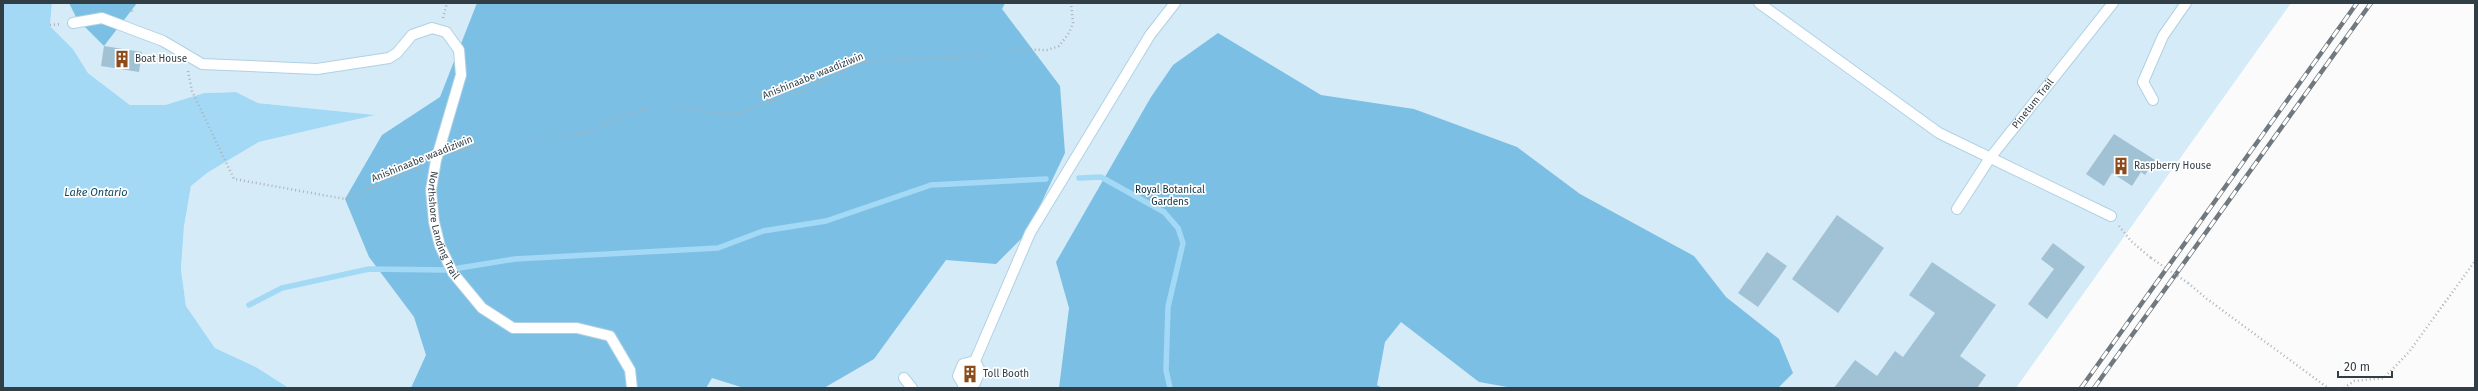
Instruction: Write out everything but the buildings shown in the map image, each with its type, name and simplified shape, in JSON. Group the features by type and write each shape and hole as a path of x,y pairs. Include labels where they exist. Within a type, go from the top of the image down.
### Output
{"lane":[{"path":"976,361 963,364 958,376 964,387 975,383 980,371 976,361 1030,233 1150,34 1175,3"},
{"path":"1759,3 1939,133 2111,216"},
{"name":"Pinetum Trail","path":"1958,208 1990,158 2113,3"},
{"path":"2153,100 2143,82 2163,36 2186,3"},
{"name":"Northshore Landing Trail","path":"73,23 102,18 163,41 202,64 317,70 389,58 397,53 412,34 432,28 446,32 458,50 461,75 436,160 431,190 434,222 452,273 482,308 512,328 577,328 610,336 630,370 632,388"},
{"path":"904,378 912,388"}],"path":[{"name":"Anishinaabe waadiziwin","path":"192,91 234,180 345,199 436,160 486,143 574,136 654,105 734,115 796,93 866,61 979,56 1012,49 1047,50 1059,46 1069,33 1073,23 1071,3"},
{"path":"2111,216 2131,242 2151,258 2188,283 2207,300 2328,388"},
{"path":"2344,388 2354,381 2384,378 2409,352 2475,261"}],"green space":[{"name":"Royal Botanical Gardens","path":"52,3 2291,3 2016,388 289,388 256,367 215,348 186,306 181,269 184,227 191,186 207,173 259,142 373,115 258,103 236,92 204,93 165,105 130,105 88,73 73,49 50,26"},
{"path":"69,3 137,3 104,46 77,19"},
{"path":"477,3 1005,3 1002,9 1060,86 1065,153 1027,233 996,264 946,260 874,359 824,388 744,388 712,378 706,388 411,388 426,355 414,317 369,257 345,199 382,135 440,97"},
{"path":"1218,33 1321,95 1414,109 1517,147 1580,194 1694,256 1726,297 1779,339 1793,373 1778,388 1513,388 1479,382 1401,322 1385,342 1377,385 1382,388 1059,388 1069,308 1056,262 1151,97 1173,65"}],"water":[{"name":"Lake Ontario","path":"3,3 52,3 50,26 73,49 88,73 130,105 165,105 204,93 236,92 258,103 375,115 259,142 207,173 191,186 184,227 181,269 186,306 215,348 256,367 289,388 3,388"}],"waterway":[{"path":"1079,178 1101,177 1164,212 1178,228 1183,243 1168,307 1166,370 1170,388"},
{"path":"249,305 282,288 369,269 447,270 515,259 718,248 763,231 826,221 931,185 1046,179"}],"railway":[{"path":"2081,388 2357,3"},
{"path":"2094,388 2371,3"}],"place":[{"name":"Boat House","path":"122,59"},
{"name":"Raspberry House","path":"2121,166"},
{"name":"Toll Booth","path":"970,374"}]}
